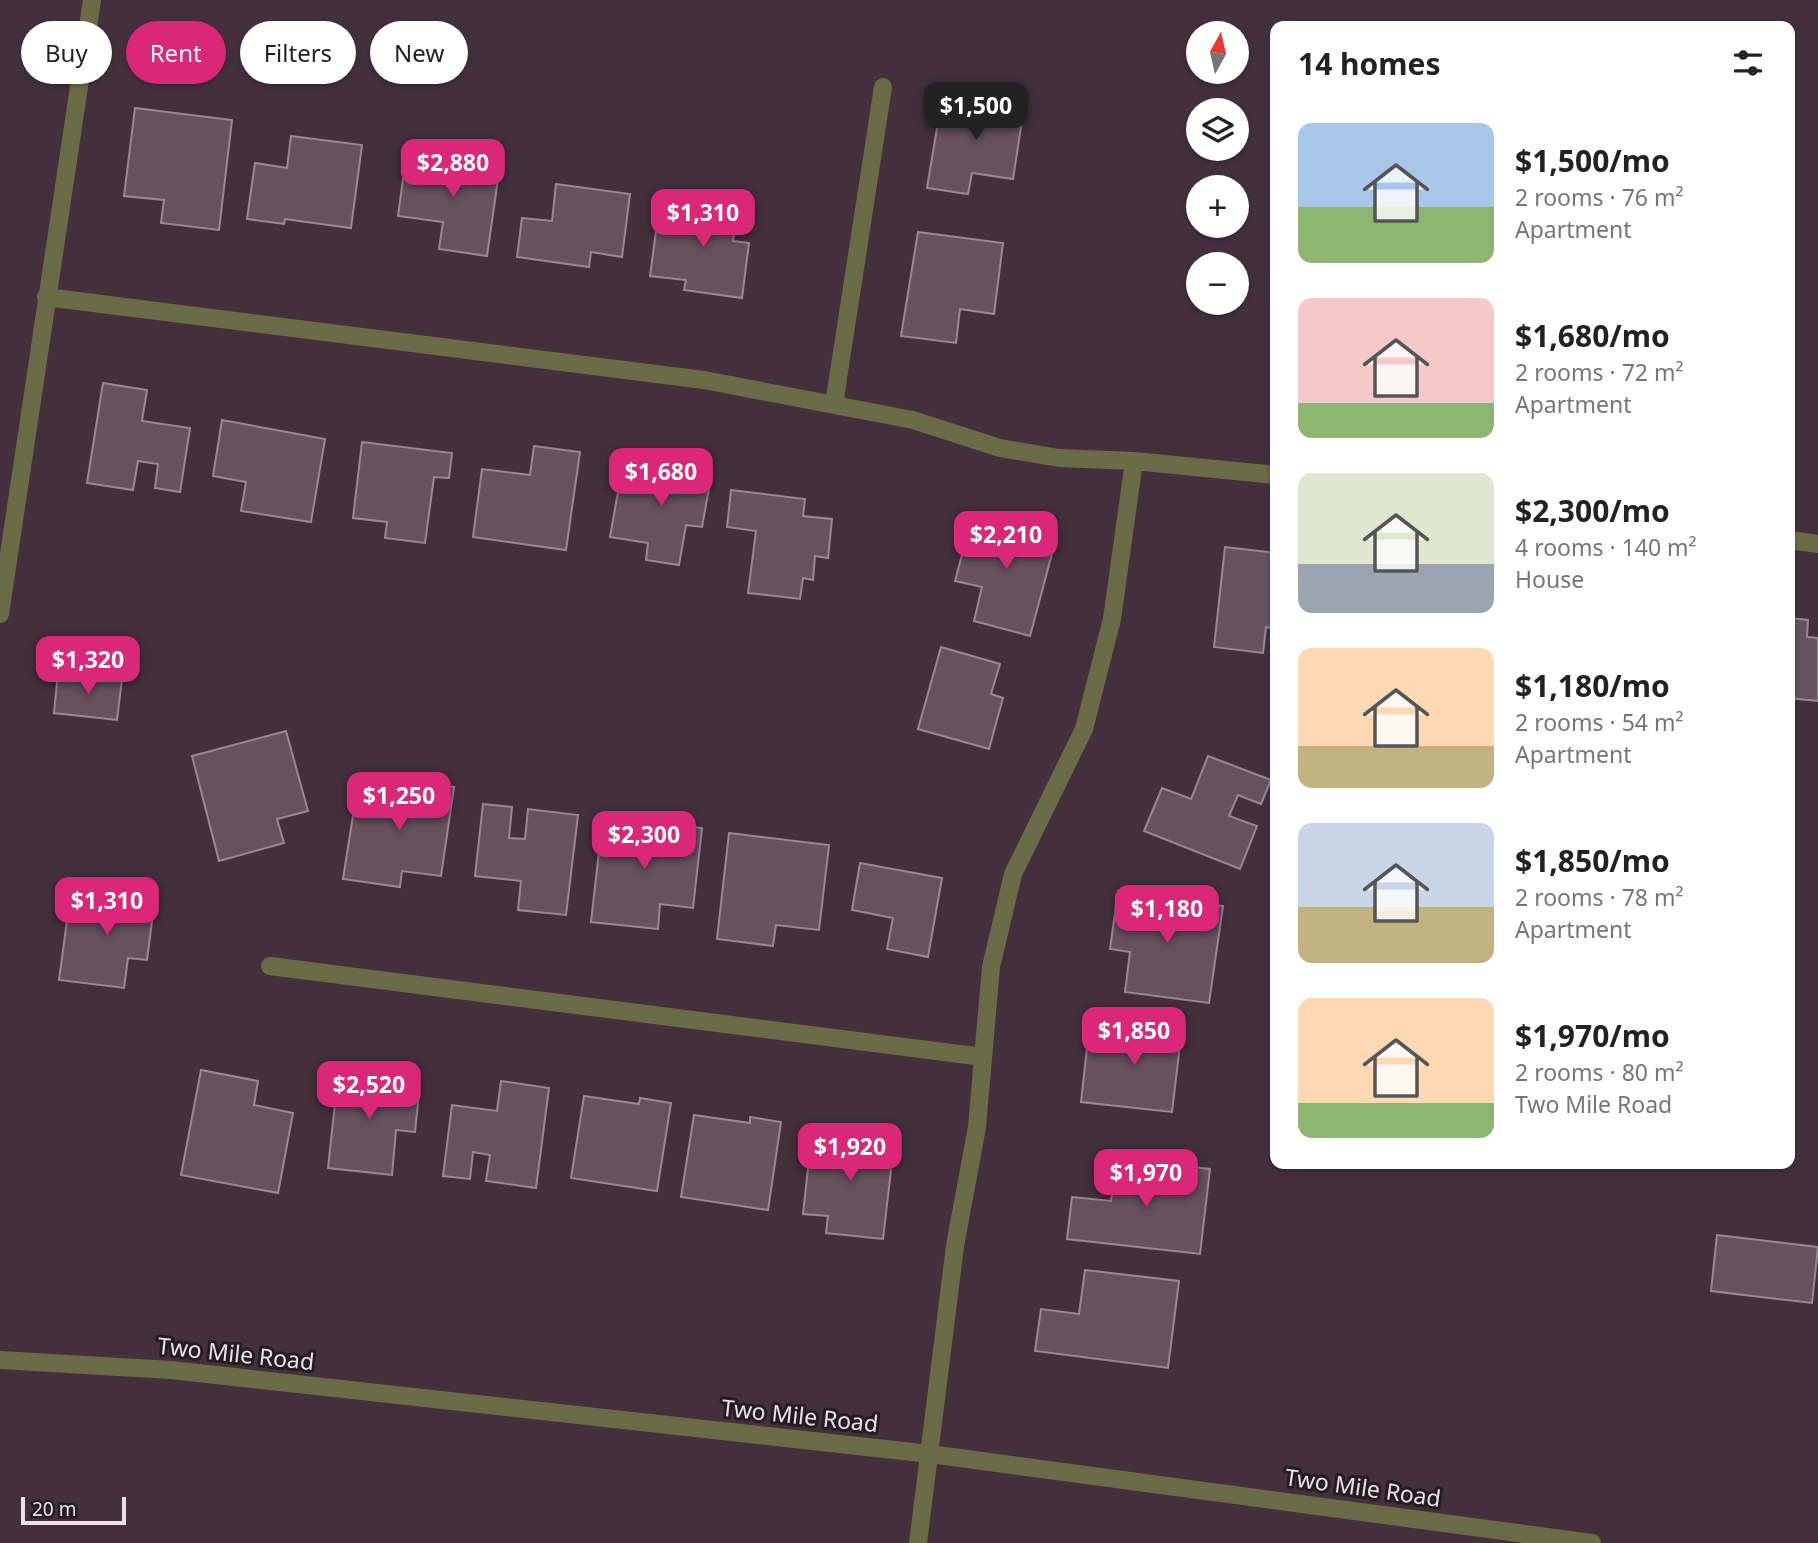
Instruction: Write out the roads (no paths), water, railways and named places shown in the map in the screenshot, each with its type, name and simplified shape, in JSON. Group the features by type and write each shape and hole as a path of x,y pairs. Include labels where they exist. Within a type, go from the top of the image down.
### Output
{"street":[{"path":"0,614 92,0"},
{"path":"834,404 883,87"},
{"path":"46,297 704,380 913,420 1000,447 1059,458 1134,461 1270,474"},
{"path":"918,1543 955,1247 977,1127 990,967 1013,874 1084,729 1112,619 1134,461"},
{"path":"1795,541 1818,544"},
{"path":"270,967 983,1057"},
{"name":"Two Mile Road","path":"0,1360 171,1370 930,1454 1592,1543"},
{"path":"1459,1543 1462,1524"}]}
